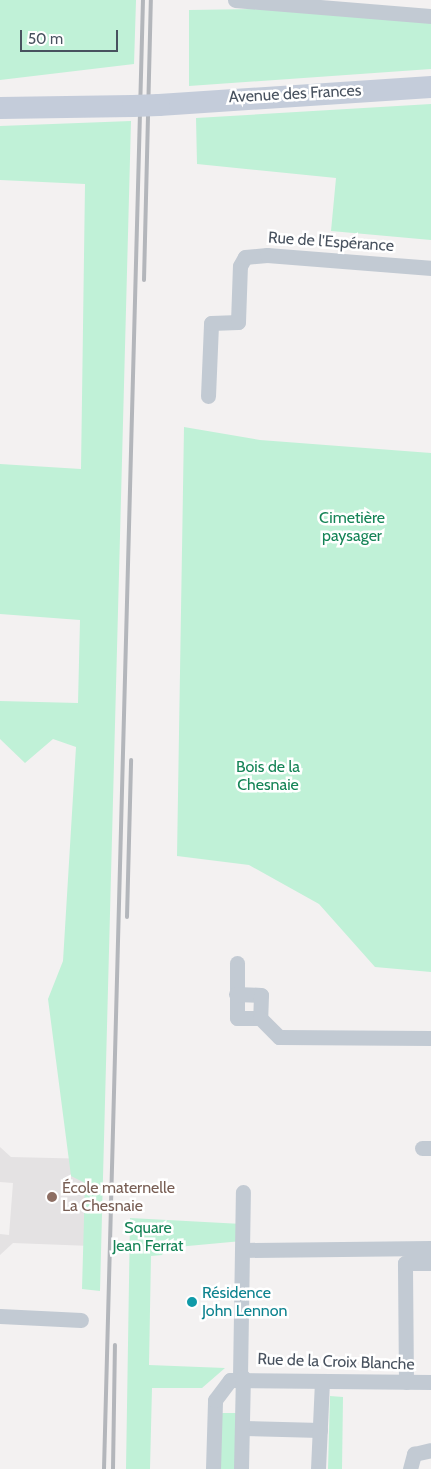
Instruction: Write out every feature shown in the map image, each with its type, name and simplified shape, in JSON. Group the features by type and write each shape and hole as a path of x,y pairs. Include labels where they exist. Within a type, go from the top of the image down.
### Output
{"main road":[{"name":"Avenue des Frances","path":"0,108 159,105 431,87"}],"street":[{"path":"235,0 431,16"},
{"name":"Rue de l'Espérance","path":"208,396 211,323 238,322 240,266 245,257 275,255 431,268"},
{"path":"237,963 237,1018 260,1018 279,1037 431,1038"},
{"path":"236,994 261,995 260,1018"},
{"path":"241,1469 243,1192"},
{"path":"242,1250 431,1248"},
{"path":"406,1382 405,1263 431,1263"},
{"path":"0,1316 81,1320"},
{"path":"213,1469 217,1394 224,1384 242,1377"},
{"name":"Rue de la Croix Blanche","path":"242,1377 322,1382 431,1382"},
{"path":"318,1469 322,1382"},
{"path":"242,1428 320,1430"},
{"path":"410,1469 414,1454 431,1450"}],"shaded area":[{"name":"École maternelle La Chesnaie","path":"0,1147 11,1157 94,1159 91,1246 13,1243 0,1255 0,1234 9,1235 13,1183 0,1182"}],"green space":[{"path":"0,0 136,0 134,64 0,80"},
{"path":"264,9 431,22 431,69 189,86 189,10"},
{"path":"431,104 431,240 331,231 336,178 197,164 196,118"},
{"path":"131,121 100,1291 82,1289 85,1183 71,1176 48,999 63,961 76,747 53,739 25,763 0,739 0,701 78,703 80,620 0,614 0,464 81,469 85,184 0,180 0,126"},
{"name":"Bois de la Chesnaie","path":"184,427 260,440 431,453 431,972 375,967 319,904 249,865 177,856"},
{"name":"Square Jean Ferrat","path":"130,1218 242,1224 242,1241 166,1248 162,1255 151,1256 149,1365 225,1368 202,1388 152,1388 150,1469 126,1469"},
{"path":"330,1396 343,1397 342,1469 328,1469"},
{"path":"220,1413 240,1413 239,1469 220,1469"}],"railway":[{"path":"104,1469 143,0"},
{"path":"144,280 151,0"},
{"path":"127,917 131,760"},
{"path":"113,1469 115,1345"}],"place":[{"name":"École maternelle La Chesnaie","path":"52,1197"},
{"name":"Résidence John Lennon","path":"192,1302"}],"park label":[{"name":"Cimetière paysager","path":"352,527"}]}
